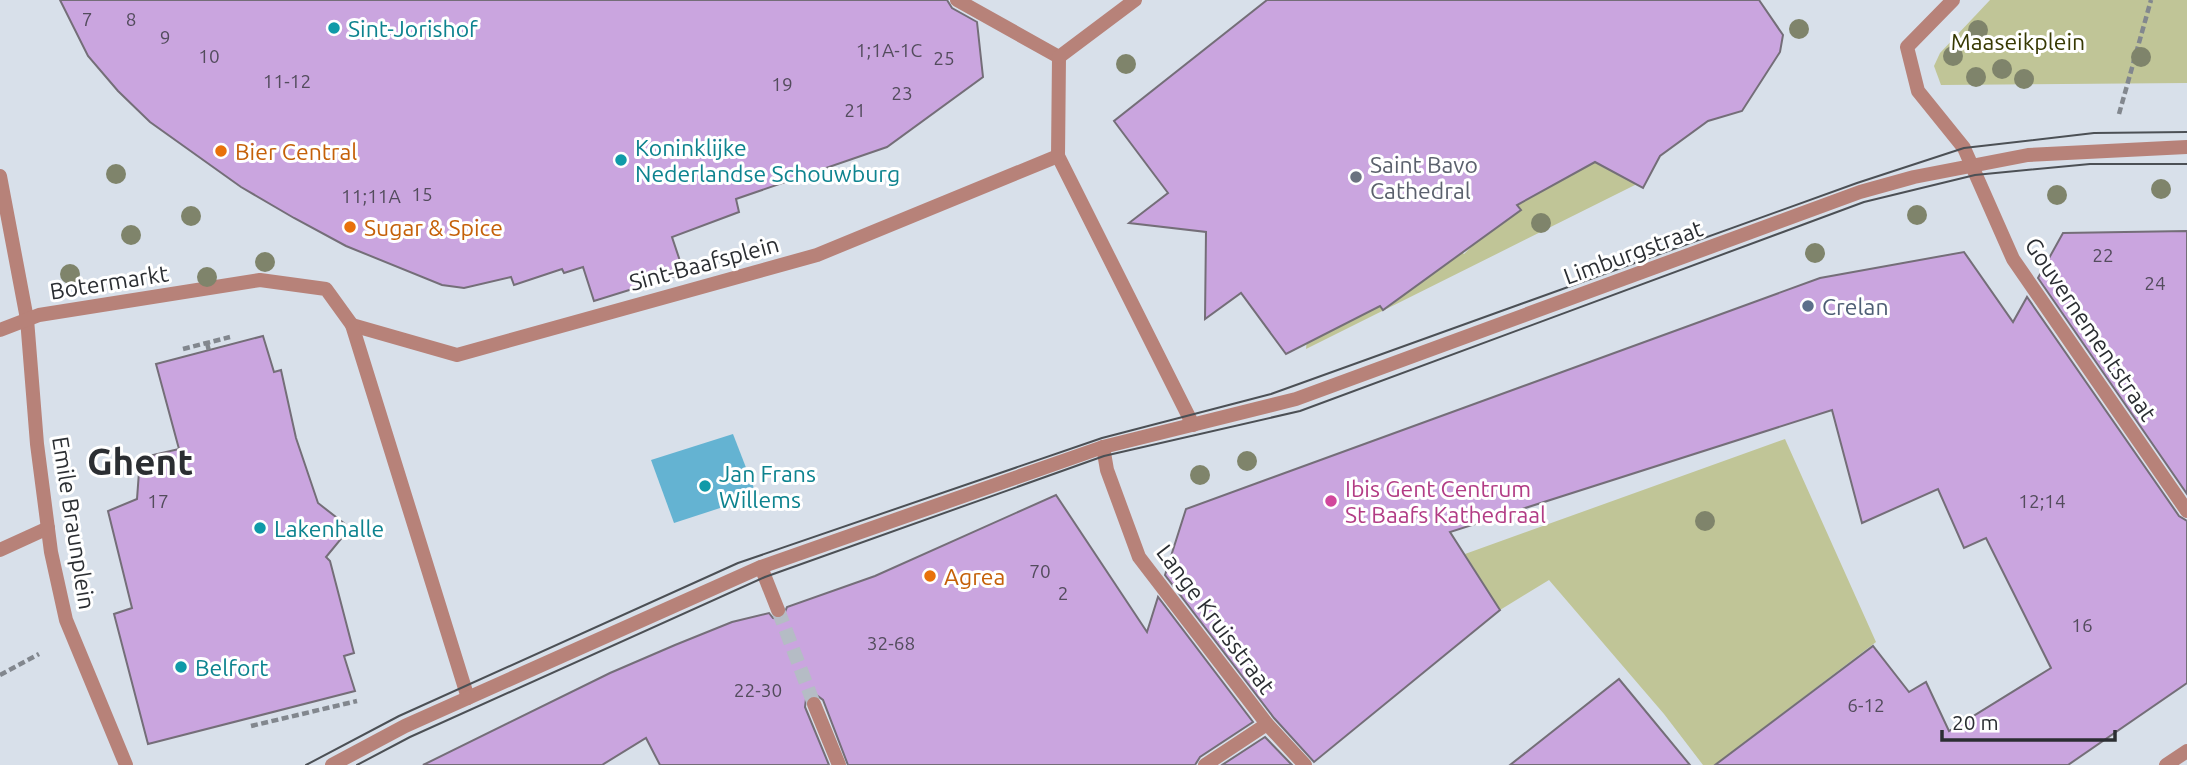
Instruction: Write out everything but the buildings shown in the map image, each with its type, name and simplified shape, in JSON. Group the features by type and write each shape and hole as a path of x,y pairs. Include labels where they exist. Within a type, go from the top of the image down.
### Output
{"street":[{"path":"957,0 1059,57"},
{"path":"1059,57 1135,0"},
{"name":"Gouvernementstraat","path":"1953,0 1908,47 1917,91 1964,148 2013,259 2187,511"},
{"path":"1059,57 1058,156 1193,425"},
{"name":"Limburgstraat","path":"1103,447 1296,399 1860,192 1971,165 2028,155 2187,146"},
{"name":"Sint-Baafsplein","path":"352,325 457,355 817,255 1058,156"},
{"name":"Botermarkt","path":"0,176 27,319 260,280 326,289 352,325"},
{"path":"0,330 27,319"},
{"name":"Emile Braunplein","path":"27,319 48,528 66,620 126,765"},
{"path":"352,325 468,698"},
{"path":"332,765 405,726 761,567 1103,447"},
{"name":"Lange Kruisstraat","path":"1103,447 1107,470 1139,556 1267,724 1305,765"},
{"path":"0,550 48,528"},
{"path":"761,567 778,610"},
{"path":"814,704 839,765"},
{"path":"1205,765 1267,724"},
{"path":"2166,765 2187,751"}],"path":[{"path":"2110,149 2151,0"},
{"path":"183,349 230,337"},
{"path":"207,343 209,351"},
{"path":"251,726 357,701"},
{"path":"307,703 310,712"}],"green space":[{"name":"Maaseikplein","path":"1990,0 2187,0 2187,83 1941,85 1934,66 1940,53"},
{"path":"1612,136 1637,184 1306,349 1307,339 1348,322 1370,293 1384,310 1398,300 1395,296 1459,249 1464,254 1471,247 1467,243 1521,210 1517,205"},
{"path":"1785,439 1876,642 1715,765 1703,765 1664,714 1549,580 1500,610 1465,554"}],"water":[{"path":"733,434 757,496 674,523 651,460"}],"tunnel":[{"path":"778,610 814,704"}],"tram line":[{"path":"306,765 399,716 738,563 1102,438 1271,394 1857,183 1964,148 2094,133 2187,132"},
{"path":"357,765 410,737 765,577 1104,456 1300,411 1864,202 1975,175 2090,164 2187,164"}],"place":[{"name":"Sint-Jorishof","path":"334,28"},
{"name":"Bier Central","path":"221,151"},
{"name":"Koninklijke Nederlandse Schouwburg","path":"621,160"},
{"name":"Saint Bavo Cathedral","path":"1356,177"},
{"name":"Sugar & Spice","path":"350,227"},
{"name":"Crelan","path":"1808,306"},
{"name":"Jan Frans Willems","path":"705,486"},
{"name":"Ibis Gent Centrum St Baafs Kathedraal","path":"1331,501"},
{"name":"Lakenhalle","path":"260,528"},
{"name":"Agrea","path":"930,576"},
{"name":"Belfort","path":"181,667"}],"district":[{"name":"Ghent","path":"140,461"}]}
